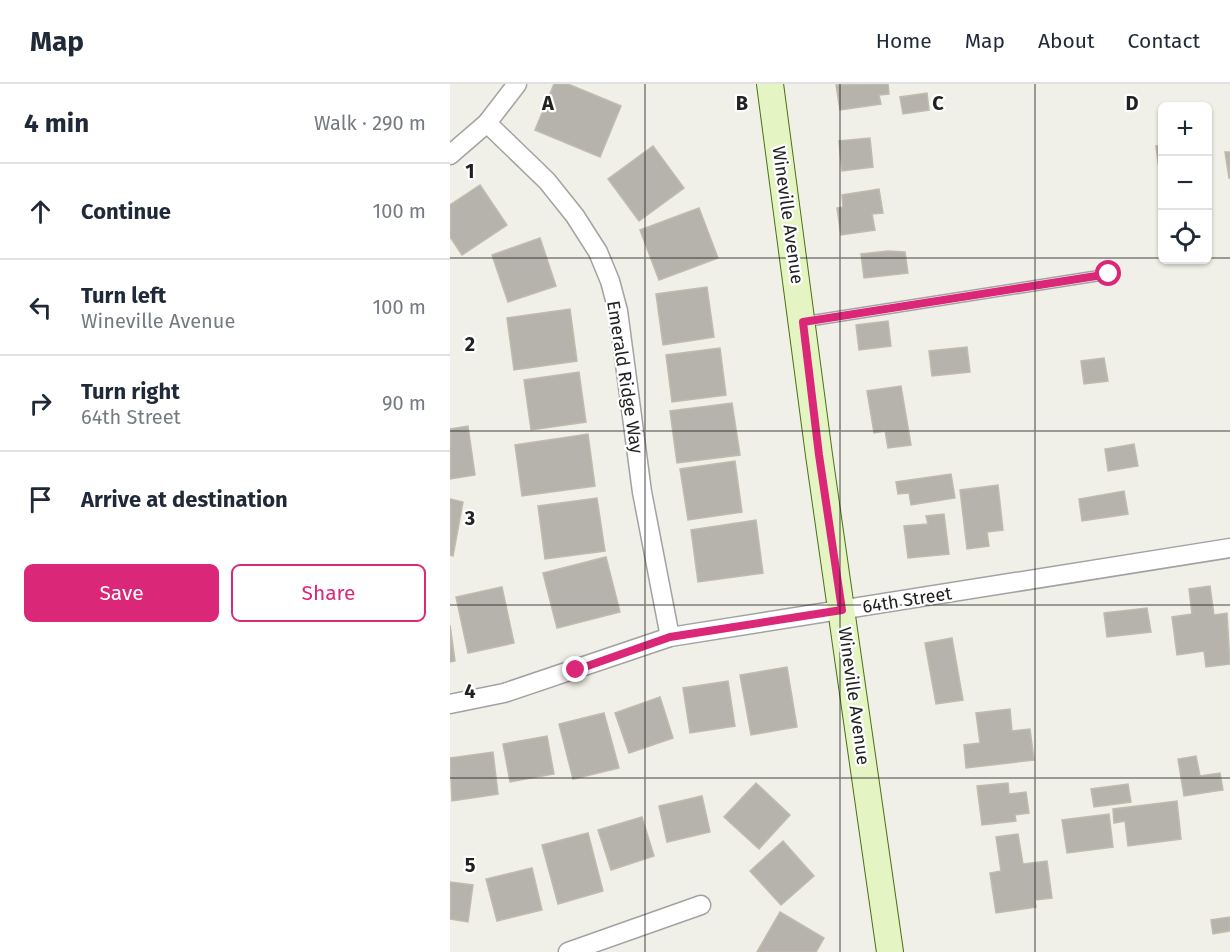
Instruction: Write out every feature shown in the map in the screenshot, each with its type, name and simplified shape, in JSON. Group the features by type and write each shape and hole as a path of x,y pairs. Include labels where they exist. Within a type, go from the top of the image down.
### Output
{"street":[{"path":"450,155 487,123 517,84"},
{"name":"Wineville Avenue","path":"770,84 819,455 890,952"},
{"name":"Emerald Ridge Way","path":"487,123 547,181 575,216 598,252 610,281 618,311 642,492 670,637"},
{"name":"64th Street","path":"450,704 504,693 670,637 1230,548"},
{"path":"568,952 701,905"}],"lane":[{"path":"803,322 1109,274"}],"building":[{"path":"554,84 568,84 621,106 600,157 535,130"},
{"path":"888,84 889,94 879,95 881,104 840,110 836,85"},
{"path":"927,93 929,110 903,114 900,97"},
{"path":"870,138 873,167 842,171 839,141"},
{"path":"653,146 684,188 639,221 608,179"},
{"path":"1225,152 1230,152 1230,178 1229,178"},
{"path":"480,185 507,225 462,255 450,237 450,205"},
{"path":"879,189 883,213 872,214 875,230 841,235 837,208 843,207 842,195"},
{"path":"699,208 718,258 659,280 640,230"},
{"path":"540,238 556,286 508,302 492,255"},
{"path":"905,252 908,273 864,278 861,254"},
{"path":"707,287 714,337 663,345 656,294"},
{"path":"570,309 577,361 514,370 507,318"},
{"path":"888,321 891,346 859,350 856,325"},
{"path":"967,347 970,372 932,376 929,351"},
{"path":"720,348 726,395 672,402 666,355"},
{"path":"1104,358 1108,381 1084,384 1081,361"},
{"path":"579,372 586,422 531,430 524,380"},
{"path":"901,386 911,445 888,448 885,431 874,433 867,391"},
{"path":"732,403 740,455 677,463 670,411"},
{"path":"468,426 475,475 450,479 450,429"},
{"path":"588,434 595,486 522,496 515,445"},
{"path":"1134,444 1138,466 1108,471 1105,449"},
{"path":"735,461 742,512 688,520 680,469"},
{"path":"951,474 955,498 911,505 909,493 898,494 896,482"},
{"path":"998,485 1003,530 987,532 989,546 967,549 960,490"},
{"path":"1124,491 1128,514 1082,521 1079,499"},
{"path":"597,498 605,551 545,559 538,506"},
{"path":"450,499 463,502 453,556 450,555"},
{"path":"944,514 949,554 908,558 904,526 928,524 926,516"},
{"path":"756,520 763,573 698,582 691,530"},
{"path":"606,557 620,612 557,628 543,573"},
{"path":"1210,586 1214,615 1227,613 1230,664 1206,667 1204,651 1177,655 1172,617 1192,614 1189,589"},
{"path":"502,587 514,643 468,653 456,597"},
{"path":"1147,608 1151,632 1107,637 1104,613"},
{"path":"450,625 455,661 450,662"},
{"path":"952,638 963,700 936,704 925,643"},
{"path":"787,667 797,727 751,735 740,675"},
{"path":"728,681 735,726 690,733 683,688"},
{"path":"660,697 673,738 629,753 615,713"},
{"path":"1010,709 1012,731 1030,729 1034,760 966,768 964,745 980,743 976,713"},
{"path":"604,713 619,768 573,779 559,724"},
{"path":"547,736 554,774 510,782 503,744"},
{"path":"493,752 498,794 452,801 450,758"},
{"path":"1196,756 1200,776 1220,773 1223,790 1184,796 1178,759"},
{"path":"756,783 790,815 759,849 724,817"},
{"path":"1008,783 1009,794 1026,792 1029,813 1015,815 1016,821 982,825 977,786"},
{"path":"1128,784 1131,802 1094,807 1091,789"},
{"path":"702,796 710,832 667,842 659,806"},
{"path":"1177,801 1181,839 1128,846 1125,821 1114,823 1113,809"},
{"path":"1109,814 1113,847 1067,853 1062,820"},
{"path":"642,817 654,856 611,870 598,830"},
{"path":"588,833 603,891 558,904 542,845"},
{"path":"1018,834 1023,864 1047,861 1052,898 1035,900 1036,907 996,913 990,873 1001,871 996,837"},
{"path":"783,841 814,876 781,905 750,871"},
{"path":"532,868 542,910 497,921 486,879"},
{"path":"450,882 473,885 468,922 450,919"},
{"path":"780,912 824,938 816,952 757,952"},
{"path":"1230,917 1230,931 1213,934 1211,920"}],"route":[{"path":"576,670 670,637 842,610 819,455 803,322 1109,274"}]}
